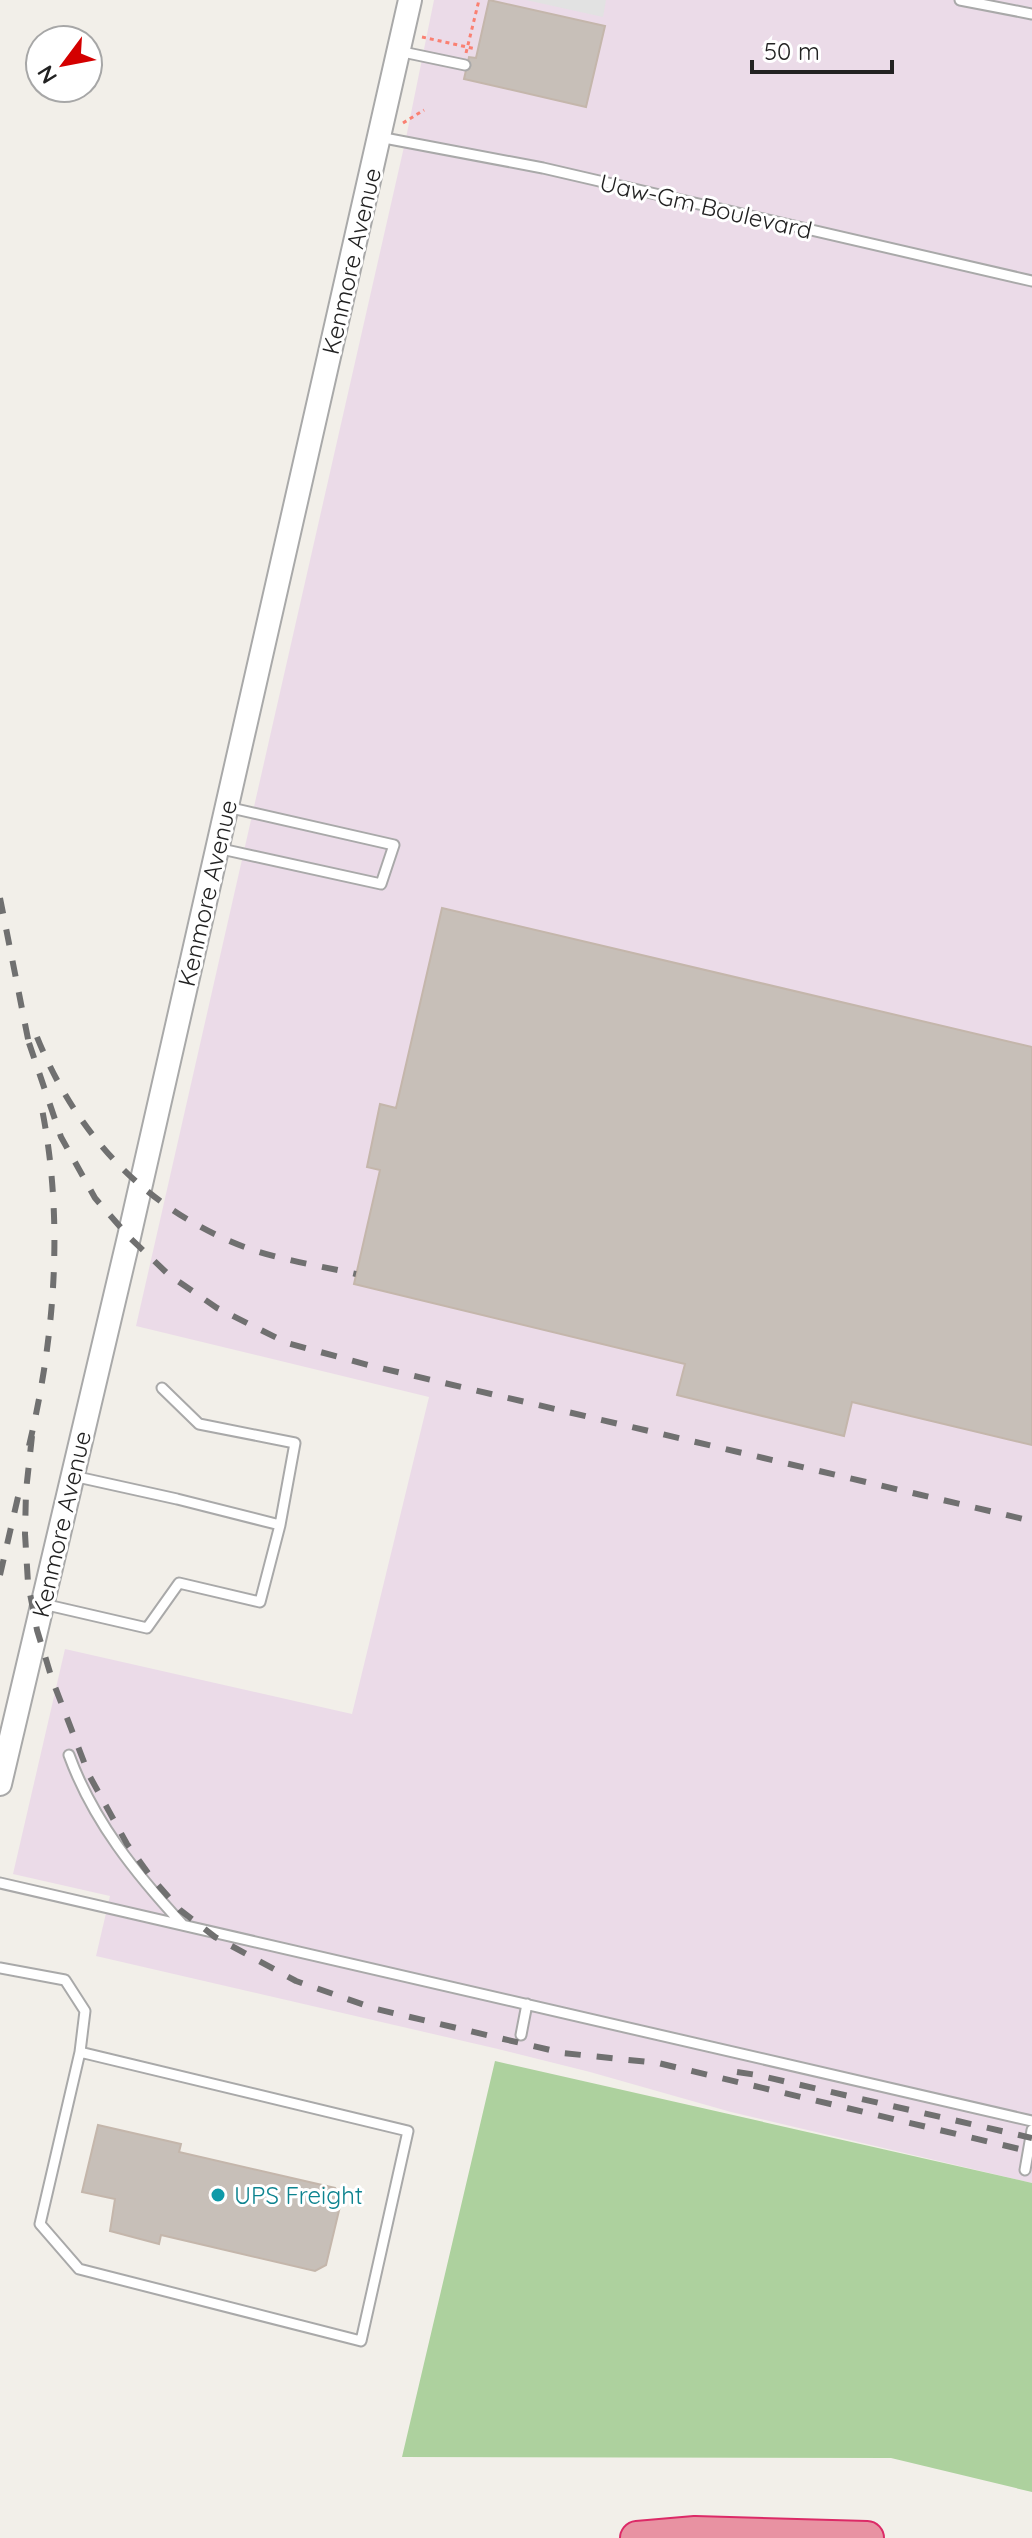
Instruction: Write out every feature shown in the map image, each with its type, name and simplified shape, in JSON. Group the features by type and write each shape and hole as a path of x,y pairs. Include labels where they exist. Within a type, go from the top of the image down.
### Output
{"highway":[{"path":"637,2538 695,2533 867,2538"}],"street":[{"name":"Kenmore Avenue","path":"0,1784 227,807 410,0"}],"lane":[{"path":"960,0 1032,14"},
{"path":"398,51 465,65"},
{"name":"Uaw-Gm Boulevard","path":"379,137 543,168 1032,281"},
{"path":"217,848 381,884 394,845 227,807"},
{"path":"42,1604 147,1628 179,1583 260,1602 280,1525 295,1443 199,1424 162,1388"},
{"path":"73,1476 280,1525"},
{"path":"69,1755 97,1817 129,1863 183,1925"},
{"path":"0,1883 1032,2121"},
{"path":"0,1968 65,1980 85,2011 80,2052 40,2224 79,2269 361,2341 408,2131 80,2052"},
{"path":"521,2035 527,2004"},
{"path":"1025,2170 1032,2130"}],"path":[{"path":"467,50 479,0"},
{"path":"422,37 467,50 476,49"}],"shaded area":[{"path":"434,0 1032,0 1032,2183 731,2112 498,2049 96,1956 110,1896 13,1874 65,1649 352,1714 429,1397 136,1326 406,138"},
{"path":"526,0 606,0 603,17"}],"green space":[{"path":"495,2061 1032,2183 1032,2492 891,2458 402,2457"}],"building":[{"path":"489,0 605,26 586,107 464,79 469,57 476,58"},
{"path":"442,908 1032,1047 1032,1445 852,1402 844,1436 677,1395 685,1364 354,1284 380,1170 367,1167 380,1104 396,1108"},
{"name":"UPS Freight","path":"98,2125 181,2144 179,2152 335,2188 342,2198 326,2265 315,2271 161,2235 159,2244 110,2231 115,2199 82,2192"}],"railway":[{"path":"0,898 31,1054"},
{"path":"37,1037 69,1101 89,1130 111,1157 163,1203 193,1223 241,1246 356,1274"},
{"path":"29,1043 61,1137 95,1198 129,1237 169,1275 217,1308 287,1343 372,1366 1032,1521"},
{"path":"29,1446 45,1363 54,1278 53,1193 42,1109"},
{"path":"32,1436 26,1491 28,1583 37,1630 52,1679 89,1775 127,1844 180,1910 215,1937 296,1981 376,2009 563,2053 658,2063 1032,2152"},
{"path":"0,1575 18,1497"},
{"path":"737,2072 1032,2138"}],"place":[{"name":"UPS Freight","path":"218,2195"}]}
